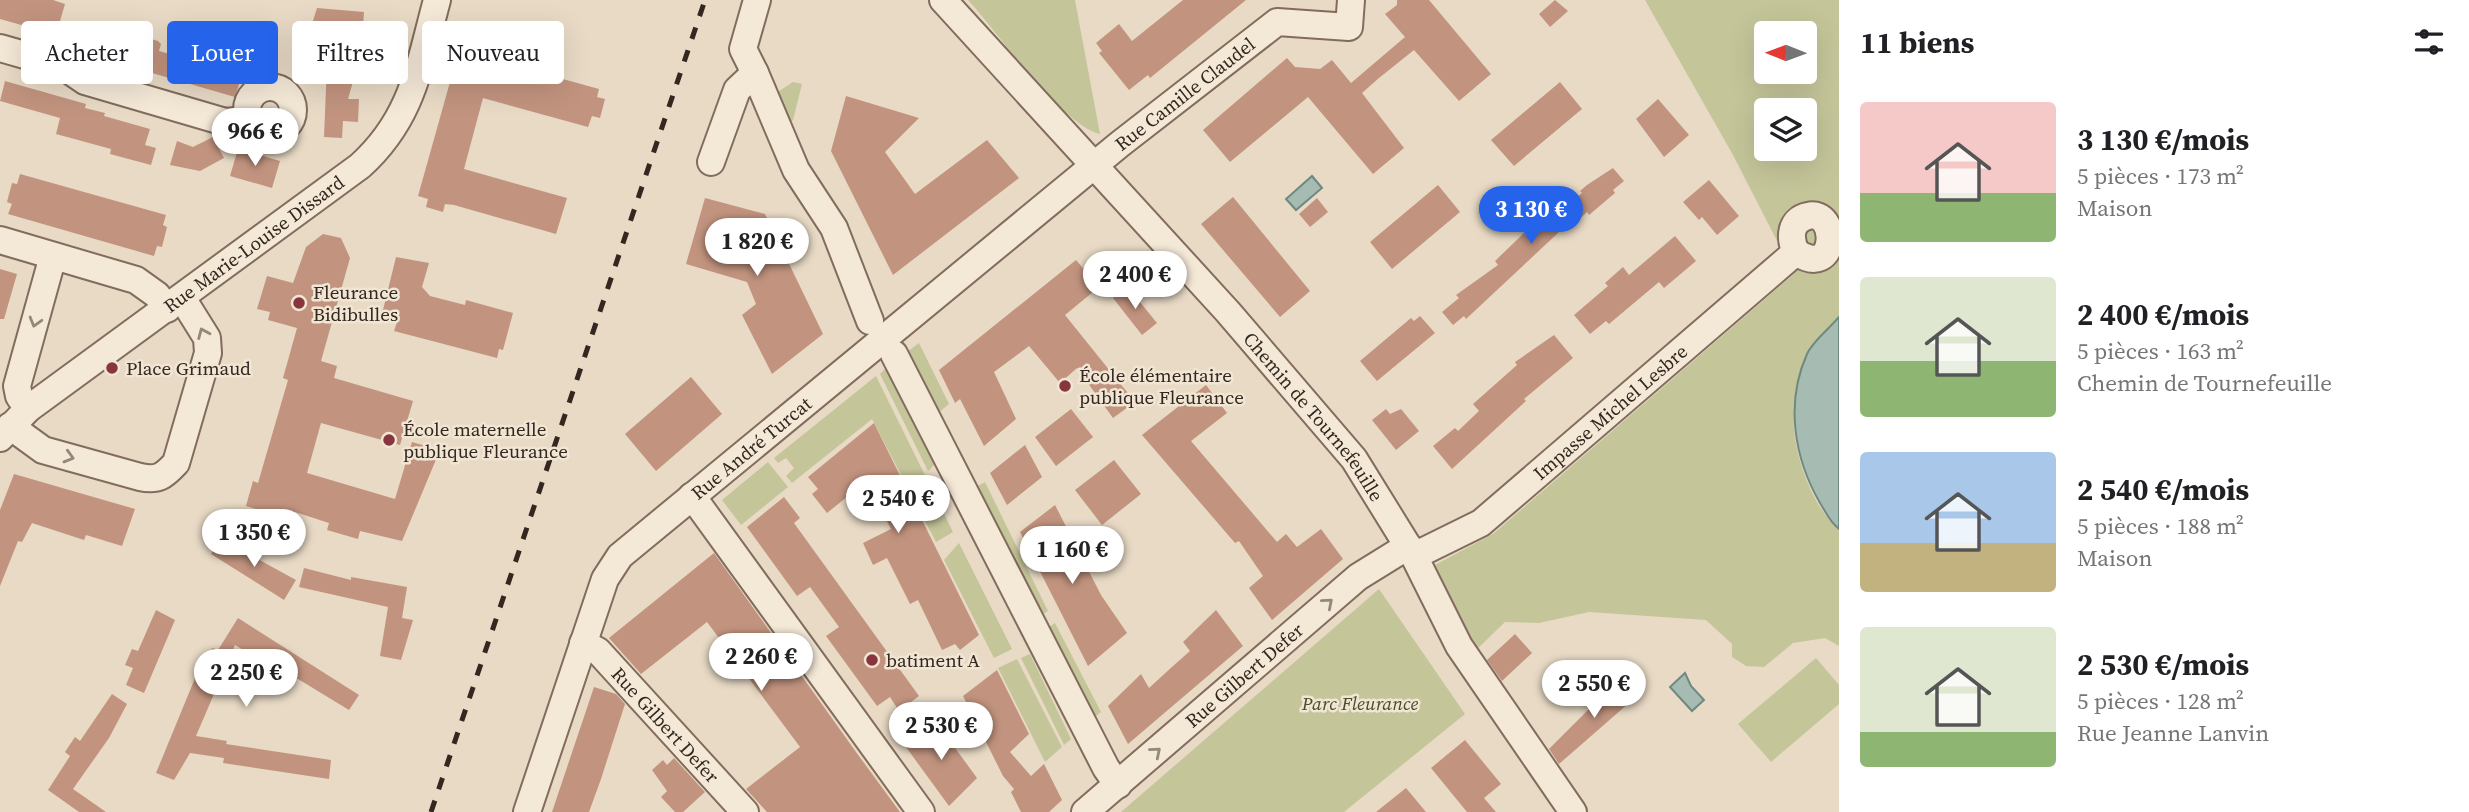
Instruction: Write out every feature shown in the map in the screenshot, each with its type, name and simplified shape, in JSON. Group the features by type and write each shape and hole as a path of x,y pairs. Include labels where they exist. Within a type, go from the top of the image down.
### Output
{"street":[{"name":"Rue Marie-Louise Dissard","path":"13,424 360,166 384,145 399,122 437,0"},
{"path":"757,0 743,49 796,170 834,228 870,321"},
{"name":"Chemin de Tournefeuille","path":"943,0 1327,425 1354,459 1411,551 1459,646 1573,812"},
{"name":"Rue Camille Claudel","path":"1094,166 1278,11 1349,27 1351,0"},
{"path":"0,48 63,66 85,81 225,122 249,120"},
{"path":"711,162 737,90 755,73"},
{"name":"Rue André Turcat","path":"527,812 611,567 632,545 1094,166"},
{"path":"0,240 136,280 174,303 208,338 208,353 176,463 164,477 140,477 43,450 13,424 19,396 17,386 54,256"},
{"name":"Impasse Michel Lesbre","path":"1411,551 1481,523 1796,252"},
{"path":"894,354 1106,768 1118,785"},
{"path":"692,496 921,812"},
{"name":"Rue Gilbert Defer","path":"1085,812 1358,578 1411,551"},
{"name":"Rue Gilbert Defer","path":"583,643 598,651 745,812"}],"green space":[{"path":"968,0 1075,0 1100,134 1085,127 1049,96"},
{"path":"1645,0 1839,0 1839,317 1812,365 1796,407 1794,429 1800,461 1813,493 1829,520 1839,529 1839,646 1825,638 1793,643 1764,667 1746,666 1732,657 1732,644 1706,620 1589,612 1539,623 1505,622 1474,652 1431,567 1493,534 1794,274 1733,155"},
{"path":"793,82 802,84 793,120 784,127 773,95"},
{"path":"919,343 949,404 938,413 907,352"},
{"path":"887,367 935,464 928,471 880,374"},
{"path":"876,376 953,532 936,542 872,419 792,483 786,476 794,468 786,458 778,463 774,458"},
{"path":"768,462 788,487 741,525 722,500"},
{"path":"985,482 1048,611 1040,616 976,487"},
{"path":"959,543 1012,649 994,658 944,560"},
{"name":"Parc Fleurance","path":"1379,589 1465,714 1344,812 1121,812"},
{"path":"1055,623 1101,712 1091,720 1046,629"},
{"path":"1030,654 1071,739 1064,745 1021,658"},
{"path":"1816,658 1839,685 1839,704 1771,762 1738,724"},
{"path":"1017,659 1062,747 1045,762 998,668"}],"shaded area":[{"path":"1312,176 1322,188 1296,210 1286,199"},
{"path":"1839,317 1839,529 1820,503 1804,468 1795,411 1800,373 1807,354 1817,339"},
{"path":"1685,673 1691,686 1704,700 1692,711 1670,687"}],"building":[{"path":"0,0 53,0 65,4 60,21 21,21 21,25 0,19"},
{"path":"1183,0 1246,0 1150,78 1148,75 1129,90 1099,53 1102,51 1096,43 1119,24 1132,41"},
{"path":"1397,0 1429,0 1491,74 1459,101 1414,50 1379,78 1362,93 1404,148 1373,174 1308,97 1230,162 1203,130 1287,58 1295,67 1320,69 1332,60 1351,83 1405,37 1385,14 1397,5"},
{"path":"1555,0 1568,11 1550,27 1539,14"},
{"path":"317,8 364,12 363,21 313,21"},
{"path":"153,40 161,44 159,51 167,53 167,77 153,73"},
{"path":"564,79 599,89 597,97 605,99 600,118 592,116 588,127 483,98 464,169 567,198 556,234 454,205 445,204 443,212 426,207 428,199 418,196 449,84 564,84"},
{"path":"5,81 86,104 85,108 105,113 104,116 150,129 145,145 156,148 151,165 110,154 111,149 56,134 60,118 0,101"},
{"path":"1560,82 1582,109 1514,166 1491,140"},
{"path":"190,84 239,84 235,97"},
{"path":"326,84 352,84 348,99 359,99 358,122 343,121 342,138 324,137"},
{"path":"846,96 919,118 885,152 915,194 987,140 1019,178 893,275 831,151"},
{"path":"1658,99 1689,135 1664,157 1636,119"},
{"path":"213,137 224,158 200,171 170,165 177,141 193,147"},
{"path":"238,149 280,161 272,188 230,176"},
{"path":"1613,168 1624,181 1613,190 1615,193 1589,215 1587,212 1577,221 1574,218 1466,319 1464,316 1453,325 1442,312 1459,298 1456,295 1498,265 1495,261 1524,233 1526,236 1543,221 1546,224 1582,193 1580,191 1587,185"},
{"path":"20,174 166,215 163,225 167,227 162,247 157,246 154,256 8,214 12,204 7,202 12,183 17,184"},
{"path":"1709,180 1739,216 1717,235 1702,217 1699,220 1683,202"},
{"path":"1438,185 1460,212 1392,269 1370,242"},
{"path":"1233,197 1310,291 1280,317 1201,224"},
{"path":"705,198 765,214 823,334 772,374 742,315 756,304 747,282 686,264"},
{"path":"1317,198 1328,212 1310,227 1299,214"},
{"path":"323,234 341,238 350,258 321,361 337,366 334,378 413,401 400,445 321,423 307,473 395,499 412,442 440,450 402,541 360,531 358,539 327,530 329,523 295,512 293,520 246,506 253,481 258,483 288,380 283,378 297,328 268,320 270,312 257,309 267,276 293,283 306,247"},
{"path":"1675,236 1696,261 1664,288 1659,282 1609,324 1606,321 1590,334 1574,315 1608,286 1605,283 1623,267 1629,275"},
{"path":"396,257 429,263 422,287 430,296 465,305 466,300 513,313 503,350 499,349 497,358 394,331 397,322 386,319 388,311 383,310"},
{"path":"1076,260 1099,287 1065,315 1135,402 1113,418 1077,368 1060,383 1029,346 994,372 1016,419 984,446 960,399 955,403 939,370"},
{"path":"0,269 17,274 4,319 0,319"},
{"path":"1127,286 1157,323 1142,335 1113,298"},
{"path":"1420,316 1435,333 1377,381 1360,361 1411,318 1414,321"},
{"path":"1554,335 1573,358 1524,399 1526,401 1452,469 1433,446 1455,428 1458,431 1479,411 1473,404 1517,365 1515,362"},
{"path":"691,377 722,414 656,471 625,434"},
{"path":"1206,385 1227,413 1191,441 1277,542 1286,534 1297,547 1321,529 1343,559 1272,620 1249,588 1263,576 1239,541 1235,543 1142,435"},
{"path":"1071,409 1093,437 1056,466 1035,437"},
{"path":"1386,409 1390,414 1401,409 1419,431 1396,450 1372,420"},
{"path":"874,423 979,635 960,650 955,644 942,650 918,600 910,604 887,558 873,565 863,543 891,529 884,515 891,512 873,476 827,513 812,494 818,489 808,477"},
{"path":"1025,445 1042,477 1007,505 990,473"},
{"path":"1114,460 1141,494 1102,525 1075,490"},
{"path":"14,474 135,509 122,546 86,535 84,540 32,523 22,542 18,541 0,586 0,510"},
{"path":"784,497 800,518 794,523 919,696 899,711 890,697 877,706 826,636 839,627 810,587 797,596 747,527"},
{"path":"1055,505 1101,595 1127,633 1088,666 1020,532"},
{"path":"235,535 234,546 296,580 284,600 211,554 221,538 229,543"},
{"path":"714,553 900,812 767,812 746,789 800,747 707,622 641,674 609,638"},
{"path":"304,568 351,580 351,577 407,587 402,618 413,620 401,660 380,656 388,607 299,587"},
{"path":"156,610 175,620 144,693 126,685 133,668 125,665 132,649 138,651"},
{"path":"1216,610 1243,646 1128,744 1108,706 1141,674 1149,688 1190,651 1183,642"},
{"path":"238,618 359,695 349,710 257,654 255,657 235,645 196,736 227,741 226,744 331,760 329,779 223,763 224,758 190,753 174,780 156,773 205,654 209,656 212,648 218,650"},
{"path":"1515,634 1532,653 1502,681 1487,660"},
{"path":"997,670 1029,734 1010,752 1031,776 1044,764 1062,800 1049,812 1021,812 1011,792 1014,789 1003,776 963,696"},
{"path":"1621,677 1637,696 1559,764 1549,749"},
{"path":"594,687 616,694 625,704 601,779 589,812 552,812"},
{"path":"112,694 127,704 109,738 73,789 106,812 79,812 48,790 70,756 65,752 75,737 80,741"},
{"path":"934,719 977,778 949,806 903,743"},
{"path":"1465,740 1501,784 1484,798 1496,812 1467,812 1431,768"},
{"path":"674,758 705,792 683,812 675,812 661,797 667,791 652,770 663,760 667,765"},
{"path":"1406,788 1426,812 1376,812"}],"railway":[{"path":"431,812 705,0"}],"place":[{"name":"Fleurance Bidibulles","path":"299,303"},
{"name":"Place Grimaud","path":"112,368"},
{"name":"École élémentaire publique Fleurance","path":"1065,386"},
{"name":"École maternelle publique Fleurance","path":"389,440"},
{"name":"batiment A","path":"872,660"}]}
